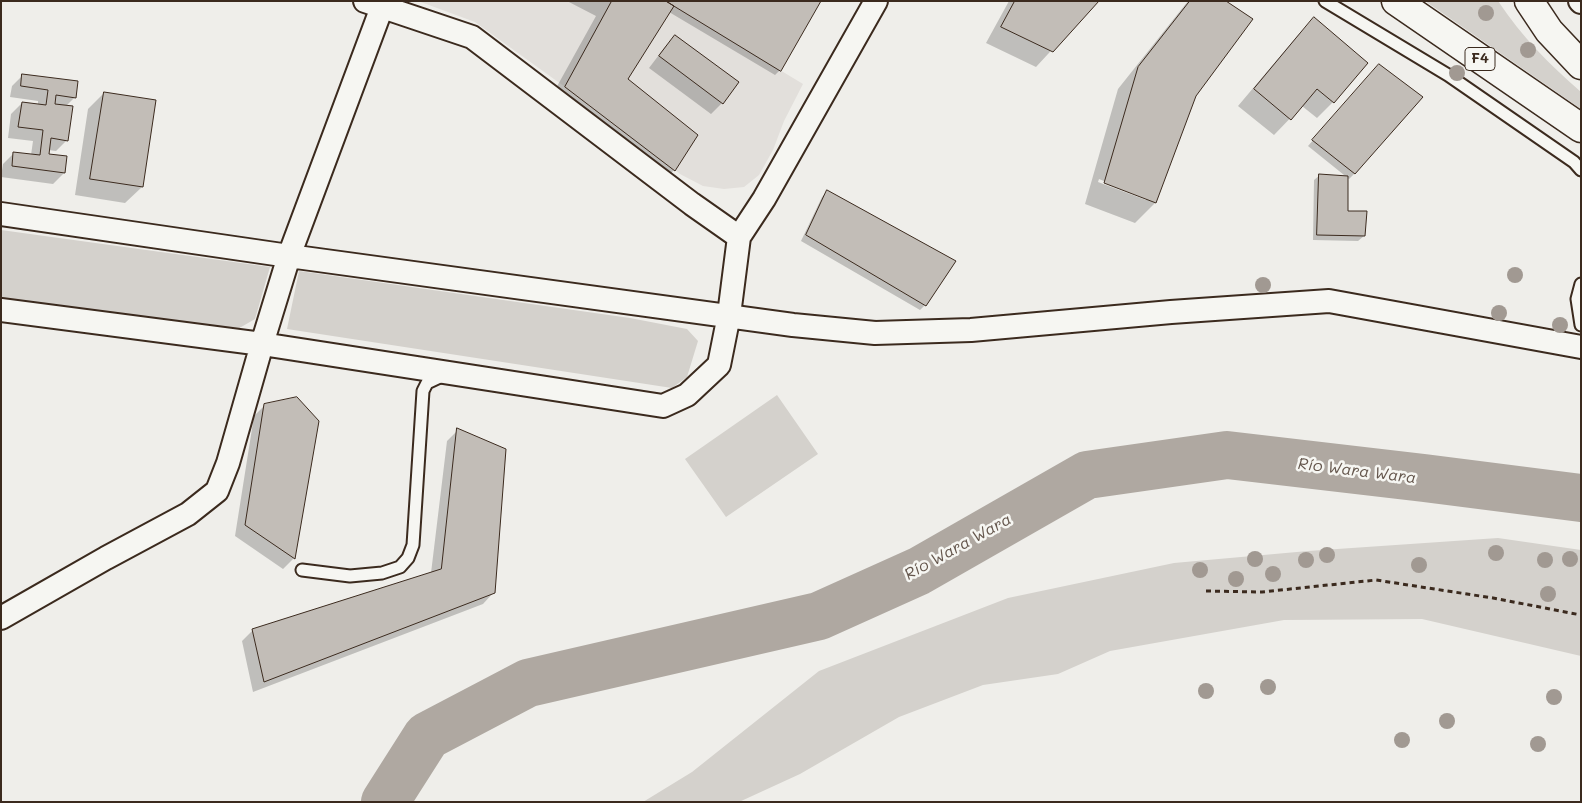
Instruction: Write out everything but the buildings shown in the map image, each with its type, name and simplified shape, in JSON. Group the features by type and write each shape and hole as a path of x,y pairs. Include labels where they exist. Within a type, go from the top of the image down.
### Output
{"highway":[{"name":"F4","path":"1396,1 1581,128"},
{"path":"1529,1 1550,31 1581,65"}],"street":[{"path":"1,310 262,344 663,406 687,395 719,365 730,315 739,237 764,199 876,1"},
{"path":"1,618 188,514 217,491 228,463 289,256 374,4 472,37 692,204 739,237"},
{"path":"1,214 289,256 794,325 875,333 972,330 1162,313 1329,301 1581,347"}],"lane":[{"path":"1325,1 1448,75 1574,162 1581,170"},
{"path":"1581,284 1577,299 1581,325"},
{"path":"302,570 350,576 382,573 400,567 408,558 413,545 423,391 427,383 448,373"}],"path":[{"path":"1206,591 1262,592 1376,580 1493,598 1581,615"}],"shaded area":[{"path":"418,1 666,1 803,84 784,121 773,150 759,175 744,187 724,189 703,186 680,174 475,22"},
{"path":"1425,1 1498,1 1536,50 1581,92 1581,109"},
{"path":"1,230 270,267 255,319 236,330 1,299"},
{"path":"299,271 630,318 687,329 698,341 687,377 672,388 287,329"},
{"path":"777,395 818,454 726,517 685,459"},
{"path":"1498,538 1581,550 1581,656 1422,619 1284,620 1110,651 1058,674 983,685 899,717 800,774 739,802 643,802 692,772 819,671 1008,598 1174,563 1308,551"}],"waterway":[{"name":"Río Wara Wara","path":"385,802 427,736 528,683 819,616 919,571 1087,475 1227,455 1581,498"}]}
